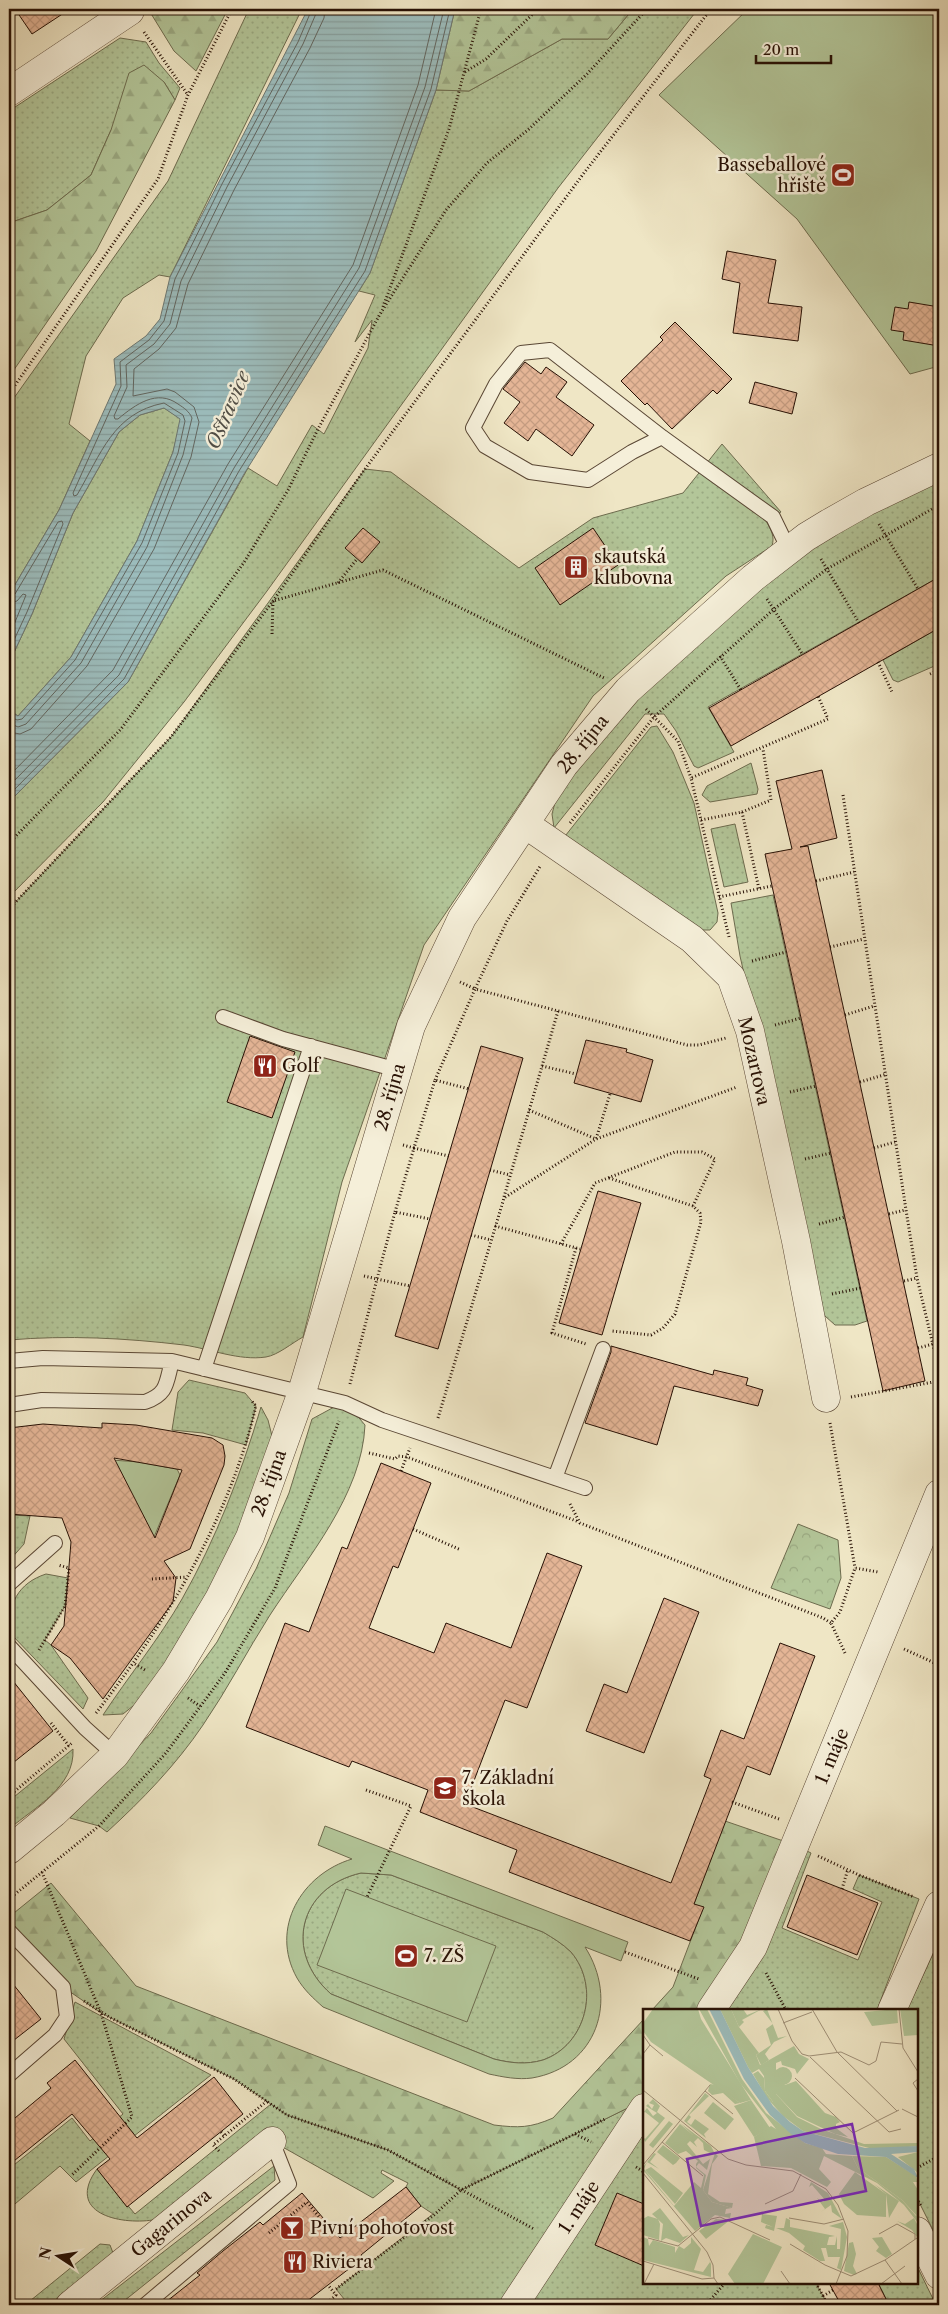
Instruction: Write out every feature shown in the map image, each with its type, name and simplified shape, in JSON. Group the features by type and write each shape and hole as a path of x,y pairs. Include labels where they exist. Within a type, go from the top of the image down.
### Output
{"street":[{"path":"9,92 129,10"},
{"name":"28. října","path":"9,1850 54,1813 115,1755 176,1671 219,1599 250,1538 302,1392 411,1026 462,918 564,765 628,690 753,578 798,544 866,502 939,467"},
{"name":"Mozartova","path":"525,824 692,940 731,977 750,1032 798,1250 826,1400"},
{"name":"1. máje","path":"718,2000 753,1947 861,1688 904,1576 939,1494"},
{"path":"892,2009 929,1902"},
{"name":"1. máje","path":"514,2305 643,2110"},
{"name":"Gagarinova","path":"70,2305 272,2141"},
{"path":"918,2234 939,2276"}],"lane":[{"path":"662,438 632,452 588,480 530,472 484,446 473,428 496,384 522,353 550,350 662,438 773,517 798,544"},
{"path":"223,1017 311,1046 398,1070"},
{"path":"204,1369 311,1046"},
{"path":"555,1478 603,1349"},
{"path":"9,1361 43,1358 172,1362 204,1369 345,1403 382,1420 585,1488"},
{"path":"9,1405 42,1400 145,1402 159,1397 167,1386 172,1362"},
{"path":"9,1584 55,1542"},
{"path":"9,1646 85,1728 115,1755"},
{"path":"9,1931 63,1987 67,2016 60,2030 9,2075"},
{"path":"145,2305 289,2184 272,2141"}],"path":[{"path":"9,394 158,179 188,95 232,9"},
{"path":"380,314 449,130 481,9"},
{"path":"464,73 486,58 538,9"},
{"path":"9,844 121,729 243,564 288,490 318,429 380,314 446,210 488,163 529,129 587,74 647,9"},
{"path":"9,909 171,737 273,601 365,469 572,189 711,9"},
{"path":"129,10 188,95"},
{"path":"866,502 918,589"},
{"path":"348,1390 395,1212 435,1080 507,921 554,844 654,717 720,656 774,609 827,569 885,534 939,505"},
{"path":"798,544 827,569 859,623"},
{"path":"338,583 357,560"},
{"path":"273,601 383,570 628,690 678,741 691,778 729,940"},
{"path":"272,634 273,601"},
{"path":"774,609 803,655"},
{"path":"720,656 741,690"},
{"path":"878,662 892,692"},
{"path":"930,674 939,670"},
{"path":"691,778 828,720 818,696"},
{"path":"701,820 742,812 771,800 763,748"},
{"path":"843,795 917,1278 939,1370"},
{"path":"742,812 759,889"},
{"path":"816,881 854,872"},
{"path":"719,897 772,886"},
{"path":"830,947 864,939"},
{"path":"744,963 786,952"},
{"path":"437,971 475,989 687,1046 699,1045 801,1018"},
{"path":"845,1015 874,1006"},
{"path":"432,1437 558,1011"},
{"path":"542,1066 576,1074"},
{"path":"860,1082 887,1074"},
{"path":"504,1198 596,1139 760,1079"},
{"path":"435,1080 469,1089"},
{"path":"596,1139 610,1094"},
{"path":"529,1110 596,1139"},
{"path":"378,1139 449,1156"},
{"path":"874,1148 895,1142"},
{"path":"561,1244 595,1183 675,1152 702,1152 715,1159 693,1206"},
{"path":"490,1170 510,1175"},
{"path":"495,1226 578,1249 552,1333 603,1349 610,1331 651,1335 663,1328 675,1314 701,1222 700,1213 693,1206 609,1178"},
{"path":"889,1214 906,1210"},
{"path":"395,1212 430,1219"},
{"path":"471,1235 491,1240"},
{"path":"338,1271 410,1286"},
{"path":"904,1281 917,1278"},
{"path":"918,1348 933,1344"},
{"path":"831,1623 840,1612 855,1568 826,1400 939,1381"},
{"path":"9,1796 69,1746 85,1728 135,1664 187,1577 223,1506 246,1445 256,1406 245,1393"},
{"path":"369,1453 395,1459 398,1456 407,1457 823,1618 831,1623 861,1688"},
{"path":"401,1471 405,1461"},
{"path":"555,1478 580,1523"},
{"path":"413,1529 461,1550"},
{"path":"28,1666 65,1606 69,1568 62,1566"},
{"path":"855,1568 904,1576"},
{"path":"152,1579 187,1577"},
{"path":"880,1639 939,1665"},
{"path":"366,1790 411,1806 367,1897"},
{"path":"732,1802 798,1836 848,1869 929,1902"},
{"path":"842,1889 848,1869"},
{"path":"42,1872 101,2013 132,2117 70,2176"},
{"path":"753,1947 785,2009"},
{"path":"625,1952 718,2000"},
{"path":"63,1987 101,2013 234,2079 287,2115 388,2150 557,2241"},
{"path":"336,2289 434,2215 461,2190 610,2117"},
{"path":"221,2132 225,2136"},
{"path":"918,2167 939,2156"},
{"path":"269,2232 287,2220 307,2202 320,2218"},
{"path":"706,2305 724,2284"},
{"path":"817,2284 828,2305"},
{"path":"325,2305 336,2295 328,2285"},
{"path":"823,2296 833,2290"}],"green space":[{"path":"154,9 228,9 196,71 174,51 150,12"},
{"path":"249,9 302,9 170,277 159,275 123,298 86,356 69,424 90,441 59,510 9,595 9,405 168,181"},
{"path":"455,9 633,9 608,39 562,39 469,91 436,90"},
{"path":"633,9 698,9 558,188 267,591 184,702 103,802 9,897 9,802 128,682 248,468 277,486 312,425 324,434 368,348 372,320 355,342 375,295 359,291 370,273 436,90 469,91 562,39 608,39"},
{"name":"Basseballové hřiště","path":"748,9 939,9 939,366 910,374 797,219 659,95"},
{"path":"120,38 146,42 159,63 180,88 175,100 164,82 111,130 91,175 47,210 9,223 9,111"},
{"path":"144,65 164,82 175,100 96,251 9,377 9,223 47,210 91,175 111,130 129,73"},
{"path":"164,408 181,419 173,452 137,541 71,657 18,716 9,710 9,663 32,614 73,513 119,432 140,415"},
{"path":"722,444 781,512 766,521 773,536 772,546 726,576 593,696 424,945 342,1182 303,1337 275,1354 256,1358 235,1356 184,1345 140,1341 96,1338 9,1340 9,909 171,737 365,469 391,472 519,568 593,518 683,493"},
{"path":"939,477 939,577 708,707 734,752 698,768 694,766 676,731 664,714 645,714 554,828 552,814 557,795 630,705 693,642 810,550 866,516"},
{"path":"939,628 939,664 898,682 893,680 883,660"},
{"path":"657,726 673,752 694,803 718,913 717,922 710,930 702,930 562,840 651,727"},
{"path":"751,763 758,789 757,794 710,802 702,795 707,786"},
{"path":"735,824 748,882 724,887 711,829"},
{"path":"773,895 867,1321 855,1325 835,1325 825,1316 819,1305 740,956 731,903"},
{"path":"189,1380 245,1393 256,1406 246,1445 203,1433 172,1430 178,1392"},
{"path":"336,1406 354,1412 365,1425 362,1451 354,1476 330,1525 270,1615 212,1712 193,1740 170,1768 146,1795 107,1832 99,1826 70,1818 151,1733 217,1642 256,1569 289,1493 312,1419"},
{"path":"261,1407 268,1420 272,1436 247,1512 223,1571 183,1639 138,1702 123,1714 103,1715 163,1629 182,1599 206,1553 227,1506"},
{"path":"98,1459 139,1462 177,1469 180,1475 154,1537"},
{"path":"9,1515 30,1516 24,1544 9,1561"},
{"path":"798,1524 838,1540 841,1578 830,1609 771,1588"},
{"path":"46,1574 68,1578 65,1606 45,1640 51,1645 88,1698 83,1709 10,1633 10,1613 16,1596 28,1583"},
{"path":"73,1749 72,1762 68,1774 60,1785 41,1804 9,1829 9,1801"},
{"path":"725,1821 795,1845 712,2009 653,2009 673,1987 703,1908 694,1904"},
{"path":"325,1826 628,1942 621,1961 585,1947 595,1967 600,1988 600,2009 596,2028 586,2046 572,2060 554,2071 532,2078 505,2077 489,2074 323,2007 312,1997 297,1978 289,1959 287,1940 289,1922 295,1905 305,1890 318,1877 334,1866 352,1859 318,1845","holes":["361,1873 391,1875 543,1932 568,1949 580,1966 587,1998 579,2028 570,2042 558,2052 537,2062 524,2063 494,2059 331,1994 316,1977 307,1959 303,1941 305,1923 312,1906 323,1892 340,1880"]},
{"path":"795,1845 811,1853 782,1928 858,1960 882,1902 853,1889 859,1875 919,1899 877,2009 712,2009"},
{"path":"361,1873 391,1875 543,1932 565,1946 580,1966 587,1998 579,2028 570,2042 558,2052 537,2062 525,2063 494,2059 331,1994 316,1977 307,1959 303,1941 305,1923 312,1906 323,1892 340,1880"},
{"path":"51,1883 136,1986 494,2125 524,2126 538,2124 553,2118 643,2020 643,2100 461,2190 388,2150 287,2115 234,2079 101,2013 63,1987 9,1931 9,1917"},
{"name":"7. ZŠ","path":"346,1889 496,1946 467,2022 317,1965"},
{"path":"939,1941 939,2242 918,2200 918,2009 907,2009"},
{"path":"75,2002 211,2075 76,2182 60,2166 9,2209 9,2169 72,2118 90,2141 123,2114 64,2039"},
{"path":"643,2100 643,2284 817,2284 828,2305 349,2305 336,2289 433,2214 421,2206 406,2187 408,2183 382,2170 381,2173 394,2181 373,2198 272,2141 153,2220 140,2221 112,2218 100,2213 92,2206 87,2196 89,2184 97,2169 135,2214 271,2104 287,2115 388,2150 461,2190"},
{"path":"274,2166 275,2180 119,2305 95,2305"},
{"path":"100,2244 110,2245 113,2253 49,2305 25,2305"},
{"path":"918,2268 936,2305 889,2305 878,2284 918,2284"}],"water":[{"name":"Ostravice","path":"308,9 455,9 436,90 370,273 244,474 128,682 9,802 9,710 18,716 71,657 137,541 173,452 180,419 164,408 140,415 119,432 73,513 32,614 9,663 9,595 59,510 116,384 114,359 146,336 160,319 170,277"}],"building":[{"path":"15,9 70,9 32,34"},
{"path":"727,251 776,260 768,303 802,307 798,341 733,333 740,283 722,279"},
{"path":"909,302 939,307 939,346 903,340 904,332 891,330 895,307 908,309"},
{"path":"675,322 732,379 717,394 713,390 672,429 647,403 645,405 621,381 663,340 660,337"},
{"path":"525,362 541,374 546,367 567,382 556,397 594,425 572,456 536,429 528,441 504,423 520,402 503,389"},
{"path":"755,382 797,393 792,414 749,403"},
{"path":"363,528 380,542 362,563 345,548"},
{"name":"skautská klubovna","path":"593,528 618,565 560,605 535,568"},
{"path":"939,577 939,628 731,746 709,708"},
{"path":"822,770 837,838 800,847 808,846 925,1381 883,1391 765,854 792,849 776,781"},
{"path":"250,1036 295,1052 272,1118 227,1102"},
{"path":"586,1040 627,1049 626,1052 653,1060 641,1102 574,1083"},
{"path":"481,1046 523,1058 438,1349 395,1336"},
{"path":"598,1191 641,1203 602,1335 559,1323"},
{"path":"611,1346 713,1375 714,1370 748,1378 746,1385 763,1390 758,1406 674,1386 657,1445 585,1423 611,1352"},
{"path":"102,1423 136,1425 212,1438 223,1445 225,1456 224,1465 190,1549 164,1561 176,1578 173,1602 103,1699 70,1658 51,1645 64,1626 71,1542 62,1518 9,1514 9,1428 43,1424 102,1428","holes":["114,1458 182,1470 155,1538"]},
{"path":"381,1463 431,1483 398,1568 393,1566 369,1628 434,1653 446,1623 511,1648 547,1553 582,1566 527,1708 505,1700 465,1804 671,1883 711,1779 704,1776 721,1730 744,1739 780,1643 815,1656 770,1775 747,1766 694,1904 704,1907 690,1941 509,1872 517,1850 420,1812 428,1790 352,1761 349,1767 246,1727 285,1623 309,1632 342,1547 347,1549"},
{"path":"664,1598 699,1612 644,1753 586,1731 604,1684 627,1693"},
{"path":"9,1676 53,1731 9,1766"},
{"path":"807,1875 878,1903 857,1955 787,1927"},
{"path":"9,1979 41,2019 9,2044"},
{"path":"75,2060 137,2138 214,2077 243,2114 127,2207 97,2169 110,2159 72,2114 9,2165 9,2123 51,2088 47,2083"},
{"path":"406,2187 421,2206 361,2255 363,2258 302,2305 162,2305 200,2275 197,2273 223,2251 260,2222 263,2225 302,2193 340,2238"},
{"path":"617,2193 643,2204 643,2266 595,2245"},
{"path":"830,2284 878,2284 889,2305 841,2305"}],"place":[{"name":"Basseballové hřiště","path":"843,175"},
{"name":"skautská klubovna","path":"576,567"},
{"name":"Golf","path":"265,1066"},
{"name":"7. Základní škola","path":"445,1788"},
{"name":"7. ZŠ","path":"406,1956"},
{"name":"Pivní pohotovost","path":"292,2228"},
{"name":"Riviera","path":"295,2262"}]}
